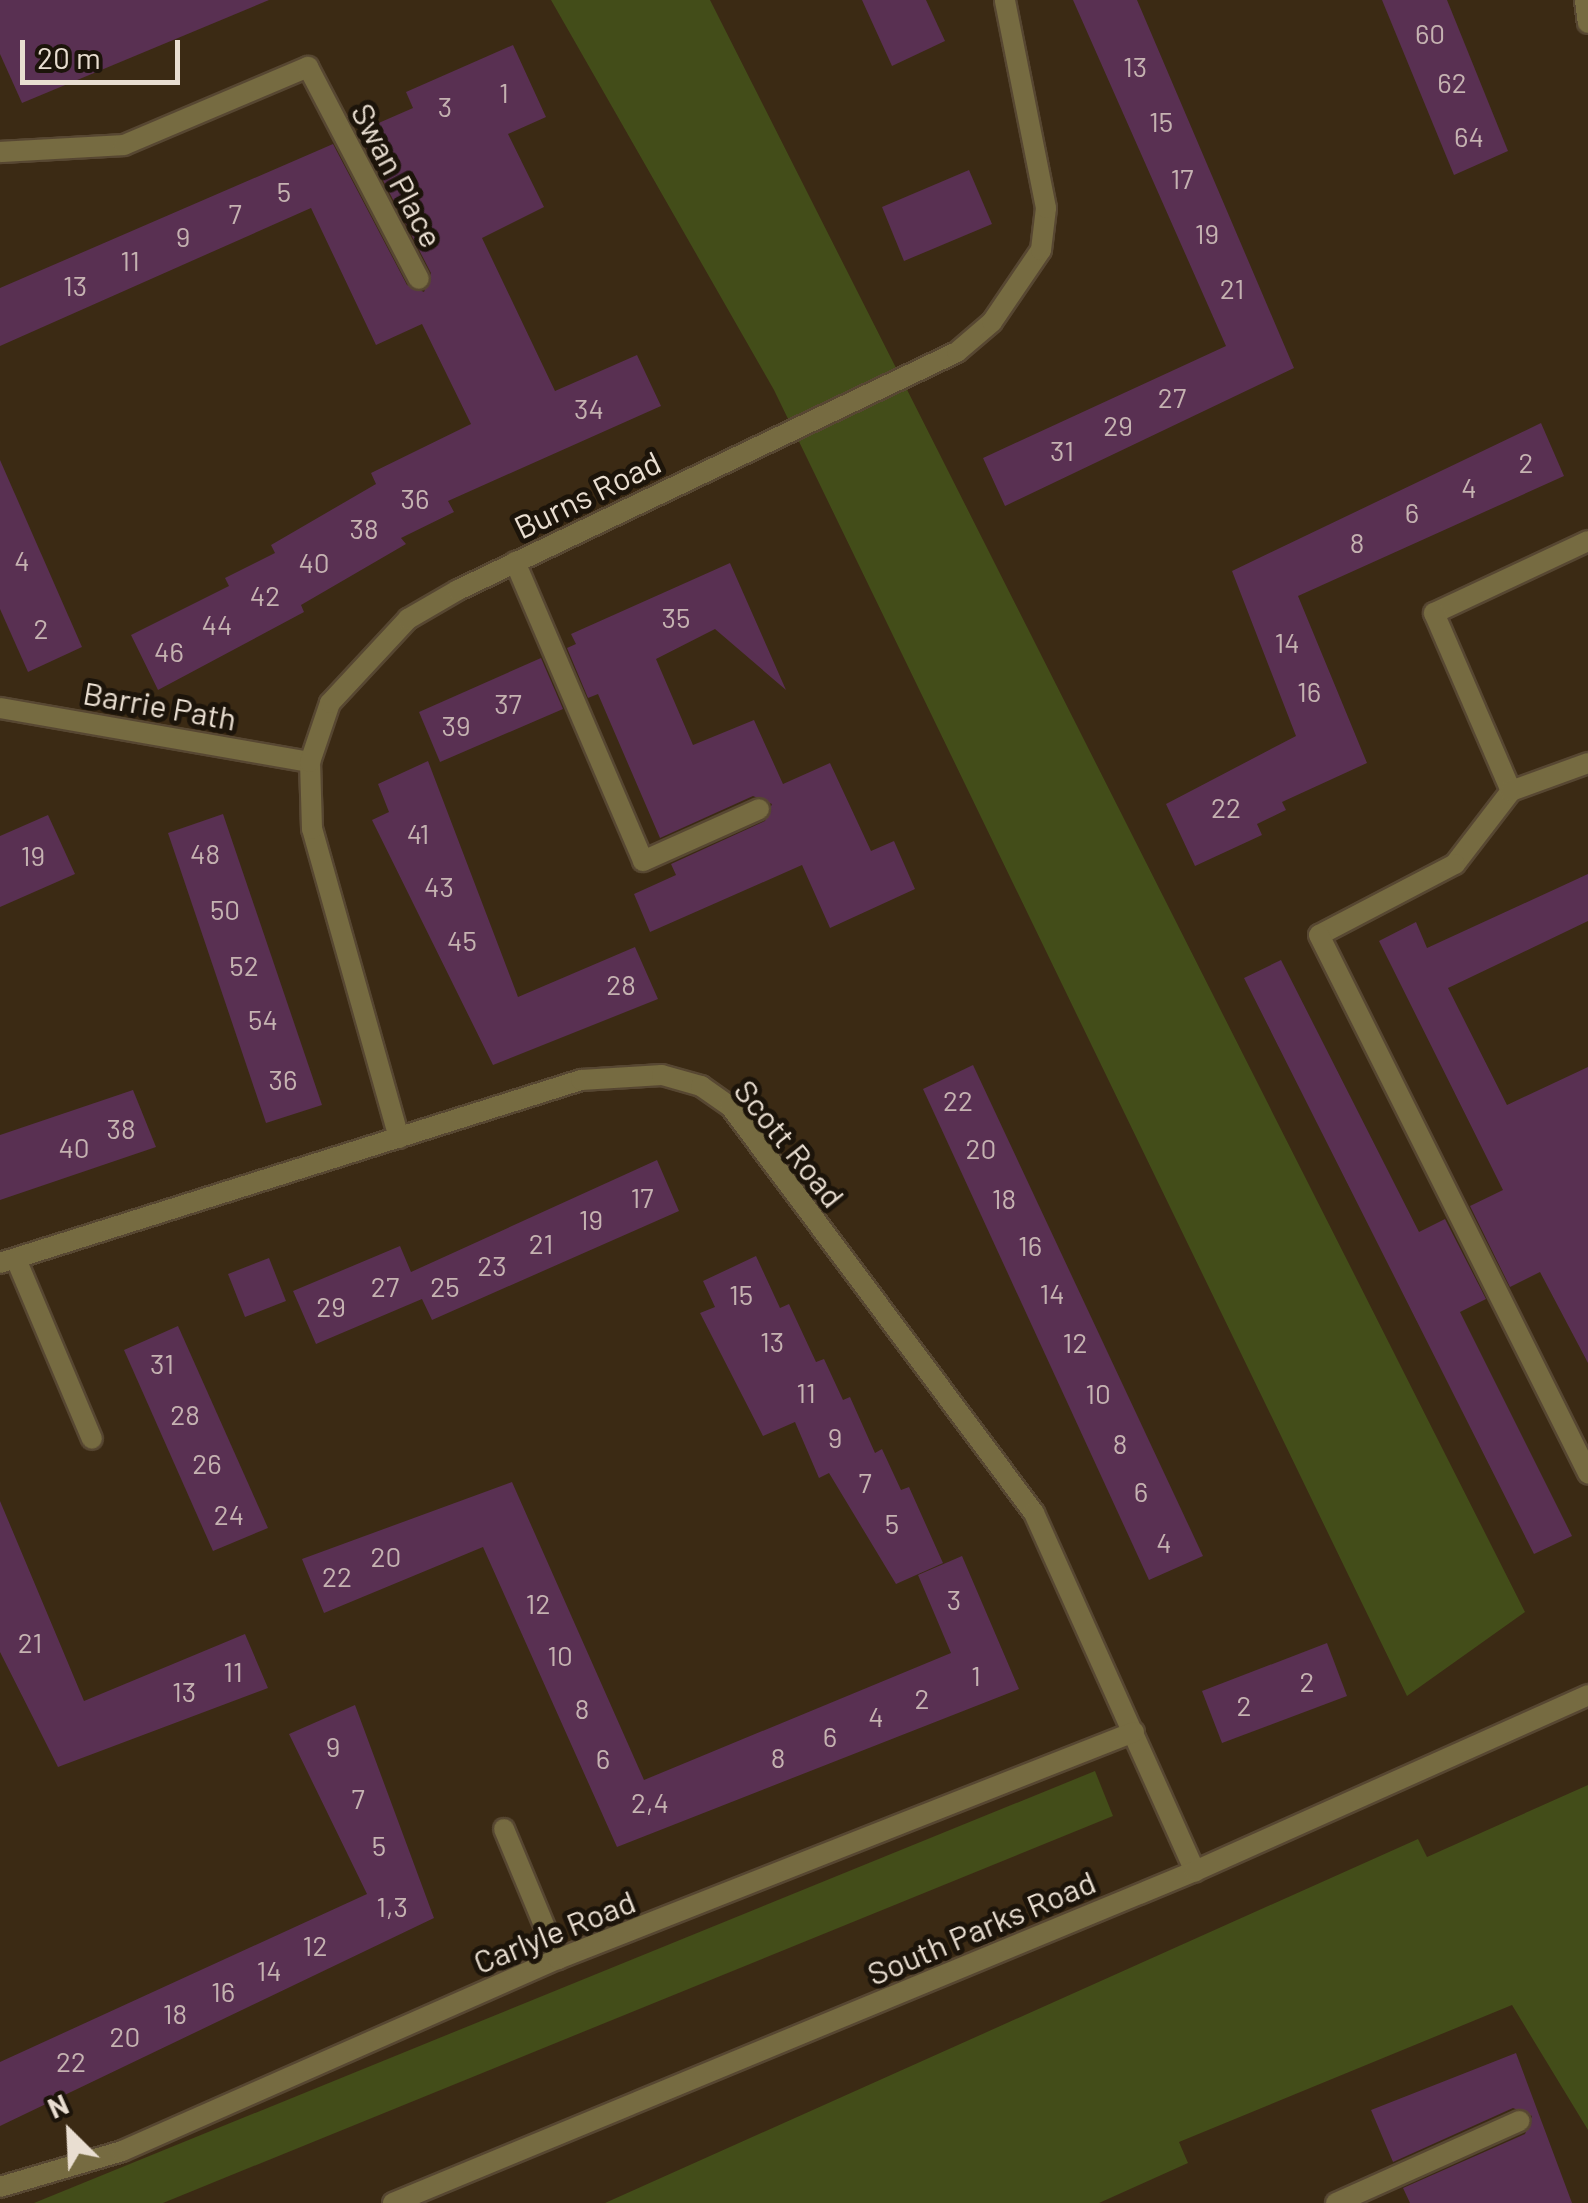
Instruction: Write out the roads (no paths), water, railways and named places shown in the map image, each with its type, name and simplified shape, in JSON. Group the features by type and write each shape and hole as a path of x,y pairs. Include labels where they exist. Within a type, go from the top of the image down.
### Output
{"street":[{"name":"Burns Road","path":"399,1138 320,869 310,762 330,703 408,619 515,562 957,352 992,322 1041,250 1046,208 1006,0"},
{"path":"1585,0 1588,22"},
{"name":"Swan Place","path":"0,152 124,145 308,67 418,280"},
{"path":"1511,791 1434,613 1588,541"},
{"path":"515,562 643,860 759,809"},
{"name":"Barrie Path","path":"0,708 310,762"},
{"path":"1588,763 1511,791 1455,864 1319,935 1588,1473"},
{"name":"Scott Road","path":"8,1261 399,1138 622,1075 702,1086 730,1106 1034,1512 1195,1870"},
{"path":"8,1261 92,1439"},
{"name":"South Parks Road","path":"393,2203 1195,1870 1588,1696"},
{"name":"Carlyle Road","path":"0,2187 122,2151 558,1959 1134,1732"},
{"path":"504,1829 558,1959"},
{"path":"1336,2203 1519,2121"}]}
